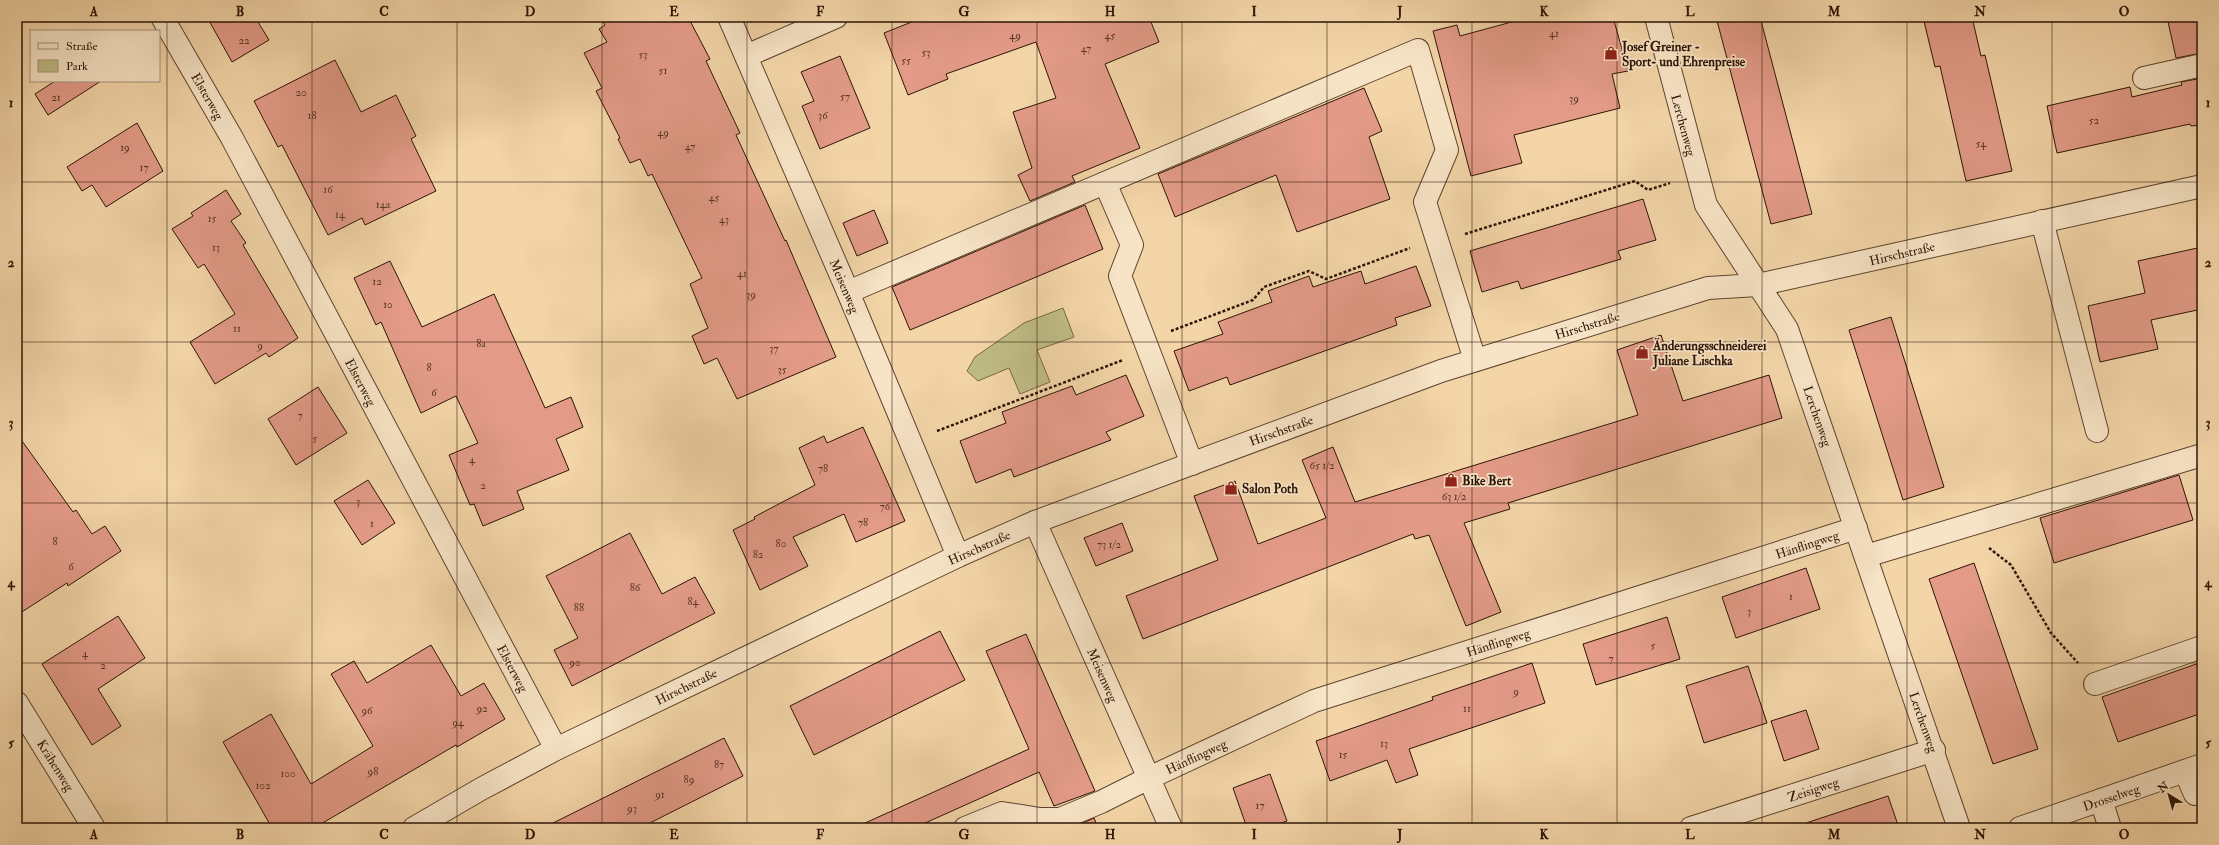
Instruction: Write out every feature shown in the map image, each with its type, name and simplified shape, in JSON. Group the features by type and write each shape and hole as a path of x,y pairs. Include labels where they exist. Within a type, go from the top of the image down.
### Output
{"street":[{"name":"Elsterweg","path":"162,17 236,146 556,749"},
{"name":"Meisenweg","path":"729,17 848,292 958,556"},
{"path":"746,56 836,17"},
{"name":"Lerchenweg","path":"1656,17 1706,205 1787,328 1960,828"},
{"path":"848,292 1418,50 1447,150 1424,202 1475,360"},
{"path":"2144,78 2202,65"},
{"path":"1105,183 1132,245 1120,276 1147,350 1192,464"},
{"name":"Hirschstraße","path":"414,828 481,789 556,749 958,556 1035,522 1441,371 1708,288 1758,285 2202,186"},
{"path":"2042,221 2097,431"},
{"path":"1866,556 2202,455"},
{"name":"Meisenweg","path":"1035,522 1170,828"},
{"name":"Hänflingweg","path":"965,828 1002,812 1033,818 1060,819 1101,802 1314,701 1856,528"},
{"path":"2095,684 2202,647"},
{"name":"Krähenweg","path":"17,703 94,828"},
{"name":"Zeisigweg","path":"1692,828 1934,750"},
{"path":"2194,768 2195,794"},
{"name":"Drosselweg","path":"2020,828 2194,768"},
{"path":"2101,800 2110,828"}],"path":[{"path":"910,441 1147,350"},
{"path":"1953,530 1990,548 2012,565 2051,633 2095,684"}],"green space":[{"path":"1063,308 1074,337 1037,350 1050,382 1020,394 1009,368 978,381 967,371 975,357 1024,323"}],"building":[{"path":"207,17 255,17 269,40 232,62"},
{"path":"600,17 688,17 710,59 706,61 740,133 736,135 785,241 786,240 836,357 737,399 717,358 704,364 692,336 708,328 690,284 702,278 652,174 648,176 640,159 630,163 618,139 620,138 596,91 602,88 584,53 607,42 599,29 605,25"},
{"path":"924,17 1149,17 1159,42 1105,64 1140,148 1072,176 1075,182 1030,201 1018,175 1032,168 1013,112 1056,98 1036,42 946,74 948,79 908,95 884,33"},
{"path":"1530,17 1613,17 1628,71 1612,74 1620,108 1514,135 1522,163 1471,176 1433,31 1457,25 1460,36"},
{"path":"1716,17 1760,17 1812,214 1771,224"},
{"path":"1923,17 1972,17 1981,56 1985,55 2012,171 1966,181 1940,66 1935,67"},
{"path":"2167,17 2197,17 2202,37 2202,53 2176,58"},
{"path":"840,56 870,128 820,149 802,106 814,101 801,72"},
{"path":"335,60 361,112 396,95 416,136 411,139 436,191 365,225 362,218 328,235 282,145 278,147 254,101"},
{"path":"2202,78 2202,125 2191,126 2190,124 2057,153 2047,106 2130,87 2132,97 2182,85 2181,82"},
{"path":"53,82 99,82 48,115 35,94"},
{"path":"1364,88 1382,131 1369,137 1390,199 1297,232 1276,175 1175,217 1158,174"},
{"path":"137,123 163,171 106,207 92,185 82,191 67,167"},
{"path":"226,190 241,214 231,221 246,243 243,245 298,338 269,357 266,353 215,384 190,342 235,314 204,264 198,268 172,229 193,216 191,213"},
{"path":"1643,199 1656,240 1618,251 1621,259 1521,289 1518,281 1482,292 1470,251"},
{"path":"1085,205 1103,249 910,330 892,287"},
{"path":"874,210 888,243 857,256 843,223"},
{"path":"2202,247 2202,309 2151,320 2158,349 2100,362 2088,306 2145,293 2138,261"},
{"path":"390,261 422,327 494,294 545,408 571,397 583,427 556,439 569,470 517,491 524,509 483,526 474,504 470,505 449,455 478,443 456,396 421,413 381,322 376,325 354,278"},
{"path":"1416,266 1431,306 1395,318 1397,325 1230,385 1227,377 1189,391 1174,351 1223,334 1218,322 1272,302 1268,291 1309,276 1313,287 1361,271 1365,284"},
{"path":"1891,317 1944,487 1903,500 1849,330"},
{"path":"1661,335 1683,401 1769,375 1782,418 1508,503 1510,509 1464,523 1501,612 1466,626 1429,535 1415,539 1413,534 1143,639 1126,596 1218,560 1194,496 1235,481 1258,544 1326,518 1302,460 1333,447 1355,502 1638,415 1617,350"},
{"path":"1126,375 1144,416 1106,432 1111,440 1014,477 1011,469 976,483 960,441 1006,423 1002,412 1072,386 1076,395"},
{"path":"318,387 347,433 296,465 268,419"},
{"path":"863,427 905,521 856,542 844,514 793,537 808,566 760,590 733,530 755,519 754,517 815,485 799,448 824,436 827,443"},
{"path":"17,434 73,512 76,510 92,534 105,526 121,551 68,586 67,583 17,615"},
{"path":"2179,475 2193,520 2054,563 2040,518"},
{"path":"368,480 395,523 362,545 334,501"},
{"path":"1122,523 1133,551 1096,566 1084,538"},
{"path":"630,533 662,594 695,577 715,613 572,686 554,650 578,638 546,576"},
{"path":"1974,563 2038,749 1993,764 1929,579"},
{"path":"1806,568 1820,609 1736,638 1722,597"},
{"path":"118,616 145,658 98,689 121,726 92,745 42,664"},
{"path":"1667,617 1680,659 1596,685 1583,644"},
{"path":"940,631 965,680 814,755 790,706"},
{"path":"1026,634 1095,791 1054,806 1039,772 914,828 854,828 1029,749 986,651"},
{"path":"431,645 461,696 484,683 505,719 457,747 456,745 314,828 272,828 223,742 271,714 311,784 373,746 331,674 354,661 367,683"},
{"path":"2202,662 2202,713 2118,742 2102,697"},
{"path":"1532,663 1545,703 1409,749 1418,775 1396,783 1387,760 1330,781 1316,741 1433,700 1432,697"},
{"path":"1748,666 1767,723 1704,743 1686,686"},
{"path":"1806,710 1819,749 1784,761 1771,721"},
{"path":"724,738 743,776 640,828 543,828"},
{"path":"1270,774 1287,821 1267,828 1247,828 1233,788"},
{"path":"1888,796 1899,828 1807,828 1806,823"},
{"path":"1094,818 1098,828 1071,828"}],"place":[{"name":"Josef Greiner - Sport- und Ehrenpreise","path":"1611,53"},
{"name":"Änderungsschneiderei Juliane Lischka","path":"1642,352"},
{"name":"Bike Bert","path":"1451,480"},
{"name":"Salon Poth","path":"1231,488"}]}
